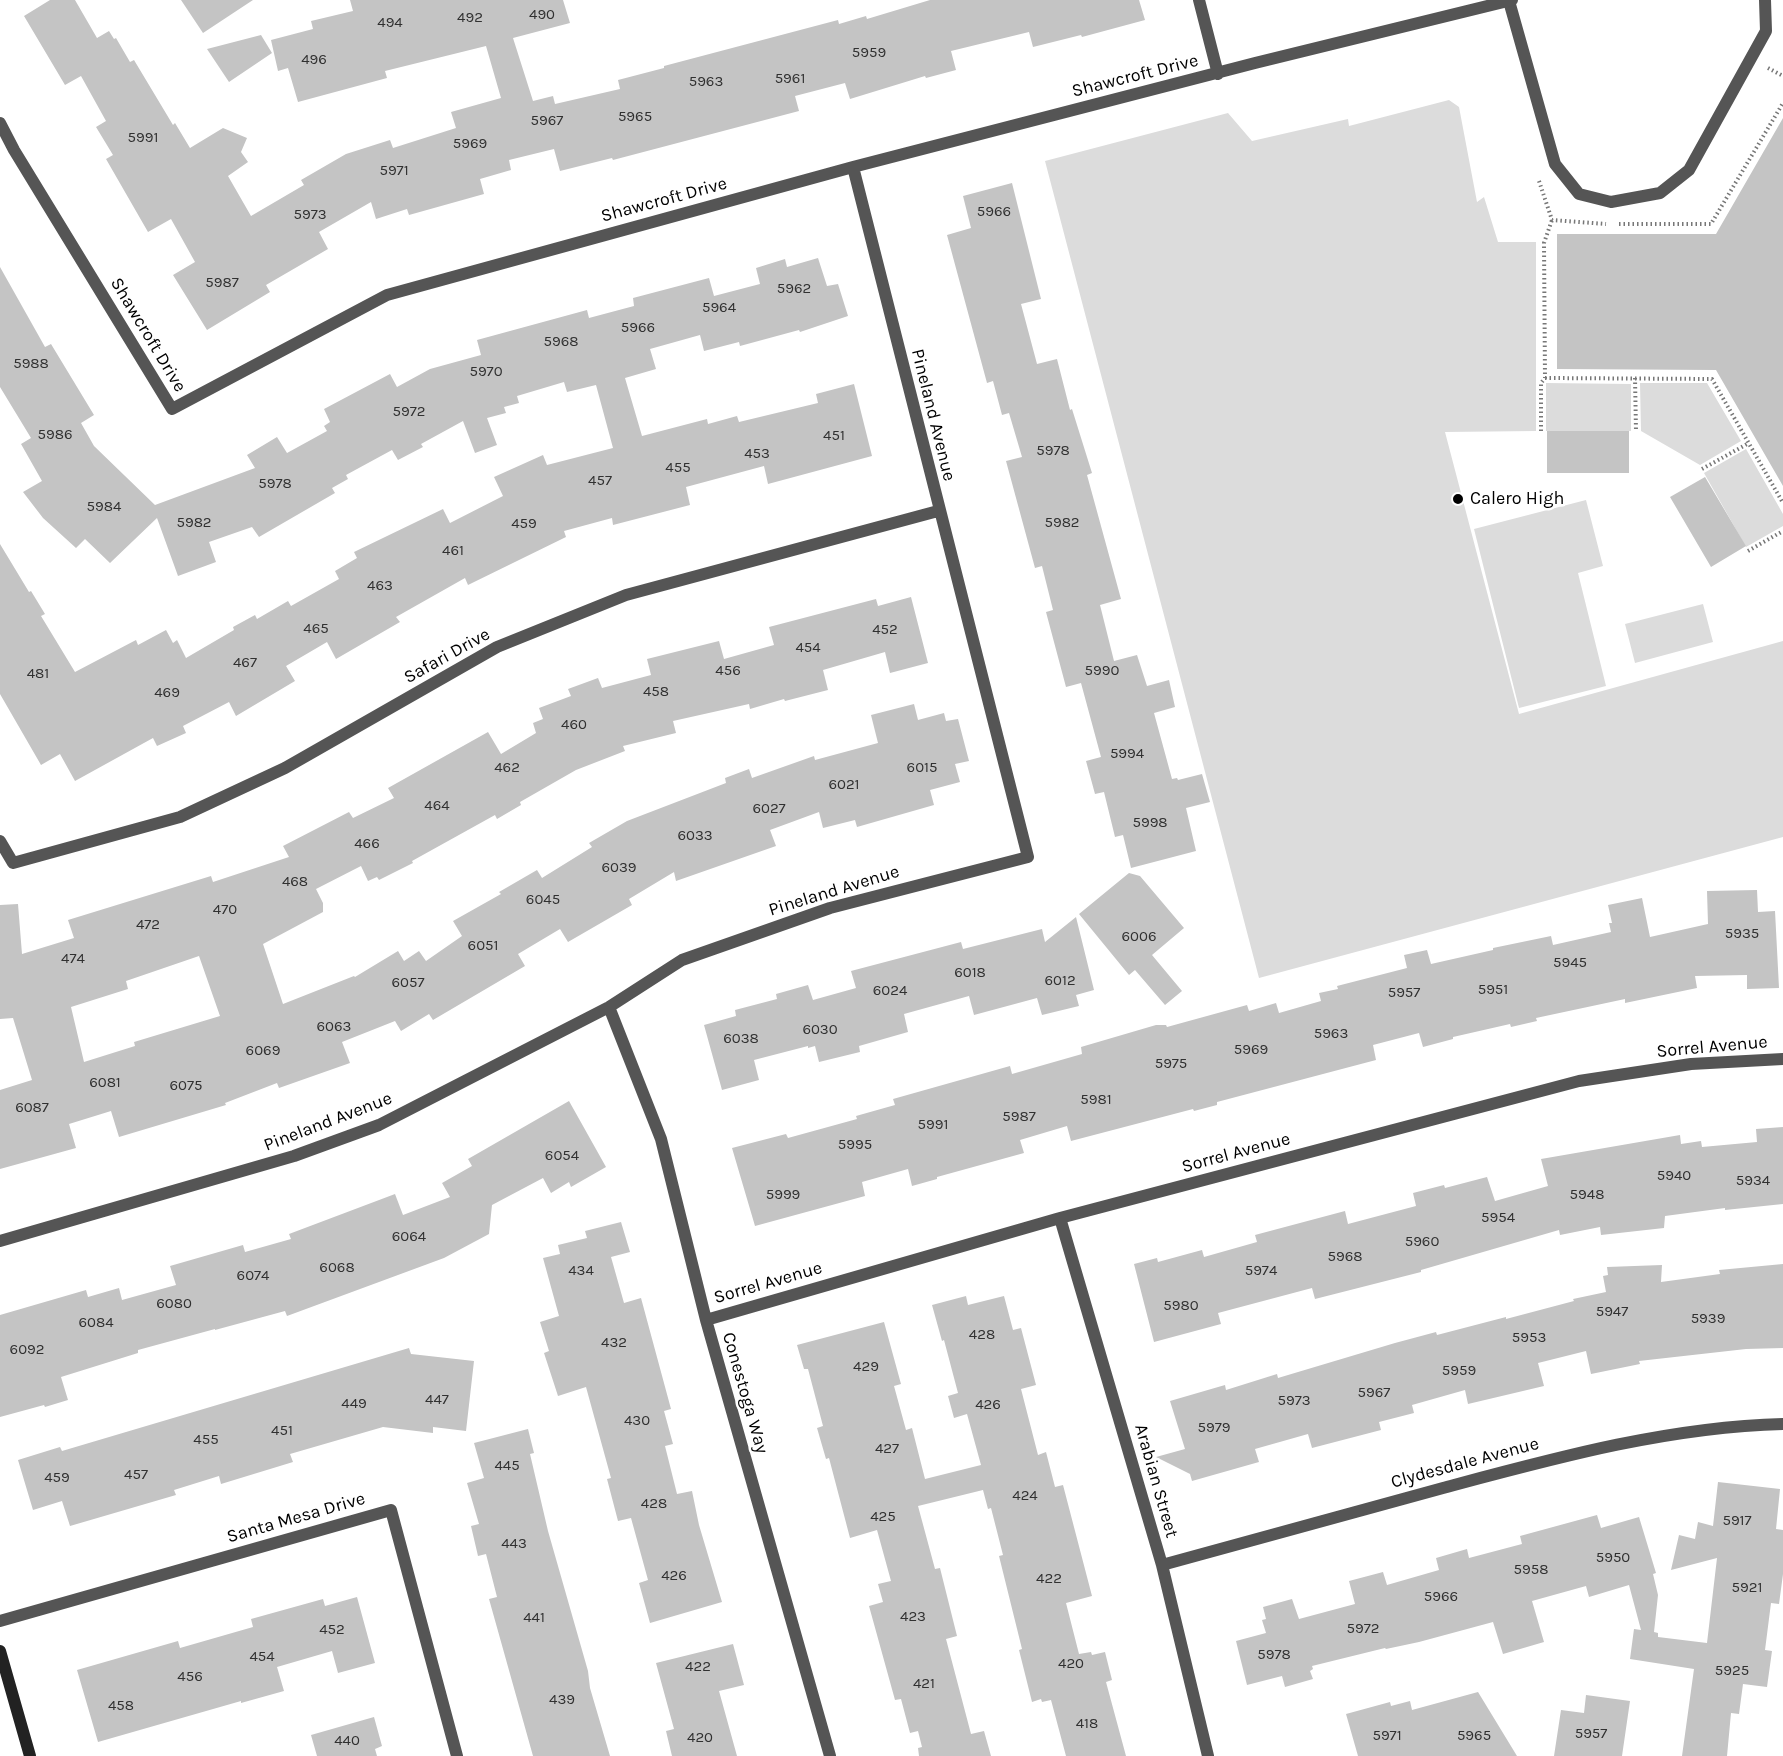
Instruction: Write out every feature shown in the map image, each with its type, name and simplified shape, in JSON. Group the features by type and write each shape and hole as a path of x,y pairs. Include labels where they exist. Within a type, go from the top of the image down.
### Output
{"main road":[{"path":"0,1651 30,1756"}],"street":[{"path":"1199,0 1218,74"},
{"path":"1510,0 1555,164 1579,194 1611,202 1660,193 1689,170 1766,31 1765,0"},
{"name":"Shawcroft Drive","path":"0,123 14,150 172,409 387,295 853,167 1510,0"},
{"name":"Pineland Avenue","path":"0,1242 294,1156 379,1125 609,1007 682,960 830,908 1028,858 938,511 853,167"},
{"name":"Safari Drive","path":"0,841 13,863 180,817 285,768 497,647 529,634 626,595 938,511"},
{"name":"Conestoga Way","path":"609,1007 661,1139 706,1320 830,1756"},
{"name":"Sorrel Avenue","path":"706,1320 1060,1218 1579,1081 1691,1064 1783,1059"},
{"name":"Arabian Street","path":"1060,1218 1162,1564 1208,1756"},
{"name":"Clydesdale Avenue","path":"1162,1564 1562,1456 1657,1436 1783,1424"},
{"name":"Santa Mesa Drive","path":"0,1621 391,1510 457,1756"}],"path":[{"path":"1552,220 1589,224 1711,224 1783,103"},
{"path":"1538,177 1552,220 1544,243 1545,378 1541,383 1541,431"},
{"path":"1545,378 1712,379 1783,502"},
{"path":"1635,378 1636,431"},
{"path":"1702,469 1749,443"},
{"path":"1748,551 1783,531"}],"shaded area":[{"name":"Calero High","path":"1449,100 1459,107 1477,202 1484,197 1498,242 1536,242 1536,431 1445,432 1519,714 1783,641 1783,837 1259,978 1045,161 1228,113 1252,141 1348,119 1349,126"},
{"path":"1546,383 1631,384 1631,431 1546,431"},
{"path":"1640,383 1707,383 1741,441 1700,465 1641,431"},
{"path":"1746,449 1783,514 1783,526 1746,547 1704,473"},
{"path":"1586,500 1603,566 1578,573 1606,686 1519,708 1474,529"},
{"path":"1703,604 1713,642 1635,663 1625,624"}],"building":[{"path":"50,0 75,0 97,38 109,31 114,39 116,38 130,62 134,60 173,125 175,123 190,148 223,128 247,138 241,152 248,162 228,176 251,216 304,185 301,180 346,154 390,140 393,148 456,128 451,112 501,98 486,46 385,71 387,78 298,102 288,68 278,71 271,40 313,29 311,21 353,11 350,0 563,0 570,23 513,38 533,101 553,96 555,104 620,89 618,80 664,68 664,66 838,20 839,24 866,16 867,19 930,0 1139,0 1145,20 1033,47 1029,32 951,51 956,70 926,78 925,76 850,99 845,83 795,96 799,111 613,160 612,158 560,171 554,149 509,160 511,170 480,179 484,194 409,215 407,209 376,219 371,202 319,232 328,249 266,285 270,292 207,330 173,275 195,262 171,219 148,232 106,159 113,155 96,127 106,121 81,76 65,85 24,16"},
{"path":"181,0 253,0 203,33"},
{"path":"261,35 272,53 229,82 207,49"},
{"path":"1783,118 1783,486 1716,370 1557,369 1557,234 1716,234"},
{"path":"1012,183 1041,299 1021,304 1037,364 1057,359 1070,410 1072,409 1092,473 1087,475 1121,599 1100,605 1114,661 1137,655 1147,686 1169,680 1175,707 1154,713 1172,779 1177,778 1178,780 1202,774 1210,802 1186,808 1196,851 1131,868 1123,835 1115,837 1104,792 1095,794 1086,761 1101,757 1081,683 1066,687 1046,612 1053,610 1042,566 1035,568 1006,461 1022,457 1009,413 1002,415 993,381 987,383 947,235 971,228 963,196"},
{"path":"818,258 827,286 838,284 848,316 800,332 799,330 740,346 739,342 704,351 700,335 650,349 656,369 625,378 642,436 707,419 708,424 737,416 739,422 818,403 816,394 854,384 872,456 768,484 764,466 686,487 690,505 613,525 612,518 564,531 566,537 468,585 465,578 396,617 400,622 336,659 327,642 286,666 295,681 236,716 229,702 183,726 186,733 157,746 153,738 75,781 60,754 41,765 0,694 0,544 45,614 41,616 75,672 136,640 138,645 166,630 173,643 177,640 186,658 255,615 257,619 288,601 291,606 339,579 335,571 357,558 354,552 443,509 450,523 503,496 494,477 543,455 547,465 613,448 596,385 567,392 564,382 517,396 519,403 504,407 506,413 487,418 497,445 475,453 463,421 421,444 423,447 398,460 392,450 346,475 348,479 332,488 335,493 259,537 252,527 209,542 216,562 178,576 157,518 110,563 85,539 76,548 43,518 23,492 42,481 21,444 31,438 0,387 0,267 45,347 51,344 94,415 81,423 94,446 155,505 255,468 247,455 277,437 287,453 327,431 324,426 330,422 324,409 390,374 397,387 430,369 481,355 477,340 587,310 589,318 634,306 633,298 709,278 714,296 760,284 756,268 785,259 787,267"},
{"path":"1547,431 1629,431 1629,473 1547,473"},
{"path":"1705,477 1746,546 1711,567 1670,497"},
{"path":"911,597 928,663 890,673 885,652 823,670 828,690 750,709 749,704 673,721 676,733 623,746 625,751 576,770 520,802 521,805 497,819 495,815 379,880 377,877 368,881 361,866 316,889 323,903 323,912 263,944 283,1004 355,977 398,951 404,961 419,951 426,961 462,936 453,921 501,894 499,892 537,870 542,878 592,847 589,843 627,821 726,783 725,778 749,769 752,778 814,756 815,760 878,743 871,715 914,704 918,720 944,713 946,721 958,719 969,761 955,764 960,782 930,790 934,805 857,827 855,820 823,828 819,812 770,830 776,846 676,881 674,872 629,899 632,905 568,942 560,929 518,954 525,966 433,1020 429,1014 401,1031 395,1021 342,1042 350,1063 279,1088 277,1083 225,1103 226,1105 119,1137 111,1111 69,1124 76,1148 0,1169 0,1090 32,1080 13,1018 0,1019 0,905 18,904 22,954 74,938 68,920 211,876 213,882 289,857 283,846 349,812 353,818 394,798 388,788 488,732 501,754 536,733 533,723 543,719 539,708 571,696 568,689 598,678 602,688 651,675 647,659 719,641 724,659 774,645 769,627 876,599 878,606","holes":["199,956 220,1016 134,1042 135,1046 84,1062 71,1007 128,989 126,981"]},
{"path":"1129,873 1140,876 1184,928 1152,955 1182,991 1165,1005 1135,970 1129,975 1079,914"},
{"path":"1757,890 1758,912 1775,911 1779,988 1747,989 1747,975 1695,976 1697,988 1625,1003 1625,999 1536,1018 1537,1021 1511,1027 1510,1024 1453,1037 1453,1039 1423,1047 1419,1033 1373,1045 1376,1060 1217,1102 1217,1105 1194,1111 1193,1109 1071,1141 1067,1126 1020,1140 1024,1153 912,1186 908,1169 862,1182 865,1196 755,1226 732,1148 786,1134 788,1138 857,1119 856,1116 895,1105 893,1099 1010,1066 1012,1074 1082,1054 1081,1047 1156,1025 1167,1027 1247,1005 1249,1011 1276,1003 1279,1013 1321,1001 1319,993 1338,989 1337,986 1407,968 1404,955 1427,950 1431,964 1551,936 1553,945 1611,932 1609,923 1612,923 1608,905 1642,898 1650,937 1708,924 1707,891"},
{"path":"1076,917 1094,990 1076,995 1079,1006 1042,1015 1037,998 974,1015 969,996 904,1014 908,1032 859,1046 860,1052 819,1062 815,1046 808,1048 808,1046 754,1060 759,1080 722,1090 704,1025 736,1016 735,1010 777,999 776,994 808,985 813,1000 856,988 851,971 961,942 963,949 1042,929 1045,942"},
{"path":"569,1101 606,1167 571,1187 569,1182 551,1193 543,1178 492,1205 489,1234 444,1258 287,1316 285,1311 215,1329 138,1350 138,1353 61,1377 68,1400 0,1417 0,1315 86,1290 88,1297 119,1288 122,1300 176,1285 170,1266 243,1245 245,1252 291,1239 289,1234 395,1194 403,1215 450,1197 442,1183 472,1166 468,1159"},
{"path":"1783,1127 1783,1204 1725,1210 1725,1208 1665,1216 1664,1228 1601,1235 1600,1227 1560,1235 1559,1230 1421,1270 1421,1272 1315,1299 1312,1288 1218,1313 1221,1324 1154,1342 1134,1264 1157,1258 1158,1262 1202,1250 1204,1257 1257,1242 1255,1235 1345,1211 1348,1224 1416,1206 1413,1193 1444,1185 1445,1188 1487,1177 1495,1201 1548,1186 1541,1159 1680,1135 1681,1144 1701,1141 1702,1147 1757,1142 1756,1129"},
{"path":"621,1222 630,1252 611,1257 624,1303 641,1298 671,1409 664,1411 673,1444 665,1446 677,1494 692,1491 699,1525 722,1602 650,1623 639,1583 648,1580 631,1518 618,1521 607,1479 611,1478 586,1387 558,1396 544,1353 549,1351 540,1322 559,1316 543,1258 560,1254 558,1245 587,1238 585,1231"},
{"path":"1783,1264 1783,1348 1746,1349 1639,1361 1640,1364 1591,1374 1586,1351 1538,1363 1544,1386 1468,1404 1465,1390 1412,1405 1414,1413 1379,1422 1381,1430 1312,1448 1308,1434 1255,1449 1259,1462 1192,1481 1190,1474 1156,1457 1185,1449 1170,1401 1225,1385 1226,1390 1277,1374 1278,1378 1436,1332 1437,1335 1506,1317 1506,1319 1574,1301 1573,1299 1606,1292 1603,1276 1608,1275 1607,1267 1662,1265 1661,1282 1720,1274 1719,1270"},
{"path":"966,1296 968,1305 1004,1296 1013,1330 1021,1328 1036,1385 1021,1389 1038,1455 1046,1452 1055,1487 1063,1485 1092,1596 1066,1603 1079,1654 1091,1652 1092,1655 1105,1652 1112,1680 1106,1682 1126,1756 1066,1756 1051,1700 1042,1702 1041,1699 1032,1702 1019,1650 1022,1649 999,1556 1003,1555 991,1508 988,1509 983,1490 918,1506 935,1569 940,1568 957,1636 946,1639 971,1734 984,1731 991,1756 919,1756 918,1748 922,1747 918,1731 910,1733 901,1699 895,1700 869,1606 883,1602 878,1584 891,1581 877,1530 850,1538 829,1458 826,1459 817,1428 823,1426 808,1369 804,1369 797,1345 884,1322 901,1384 894,1386 906,1430 912,1428 925,1479 981,1465 967,1414 954,1418 948,1396 958,1393 932,1305"},
{"path":"409,1348 411,1354 474,1361 466,1431 433,1427 433,1433 383,1427 290,1454 293,1462 221,1484 219,1476 174,1490 176,1495 70,1526 62,1501 33,1510 18,1460 60,1447 62,1451"},
{"path":"528,1429 534,1453 530,1454 548,1531 610,1756 533,1756 489,1599 497,1597 486,1554 478,1556 471,1526 479,1524 467,1483 484,1478 474,1443"},
{"path":"1718,1482 1780,1489 1776,1529 1783,1530 1783,1574 1779,1604 1771,1603 1765,1650 1772,1651 1767,1687 1743,1684 1739,1714 1731,1713 1727,1756 1682,1756 1694,1669 1630,1659 1634,1629 1641,1630 1629,1585 1589,1597 1586,1586 1532,1601 1544,1642 1503,1654 1493,1622 1419,1642 1312,1666 1313,1669 1310,1671 1313,1679 1285,1687 1282,1676 1247,1685 1236,1641 1266,1633 1262,1620 1266,1619 1263,1607 1292,1599 1299,1619 1355,1604 1349,1581 1383,1572 1387,1585 1439,1570 1436,1558 1467,1549 1469,1558 1522,1544 1520,1536 1597,1515 1601,1528 1639,1517 1656,1573 1653,1574 1658,1595 1654,1632 1658,1633 1658,1637 1707,1643 1717,1558 1671,1570 1679,1535 1695,1539 1698,1522 1713,1526"},
{"path":"357,1597 375,1663 338,1673 332,1651 277,1667 284,1691 98,1742 77,1670 178,1641 180,1648 253,1627 251,1619 323,1599 325,1606"},
{"path":"733,1644 744,1685 719,1691 737,1756 672,1756 666,1731 674,1729 656,1663"},
{"path":"1478,1692 1517,1756 1358,1756 1346,1714 1390,1702 1391,1706 1410,1701 1412,1710"},
{"path":"1586,1695 1630,1701 1622,1756 1554,1756 1561,1710 1584,1713"},
{"path":"374,1717 382,1746 375,1749 377,1756 317,1756 311,1735"}],"place":[{"name":"Calero High","path":"1458,499"}]}
